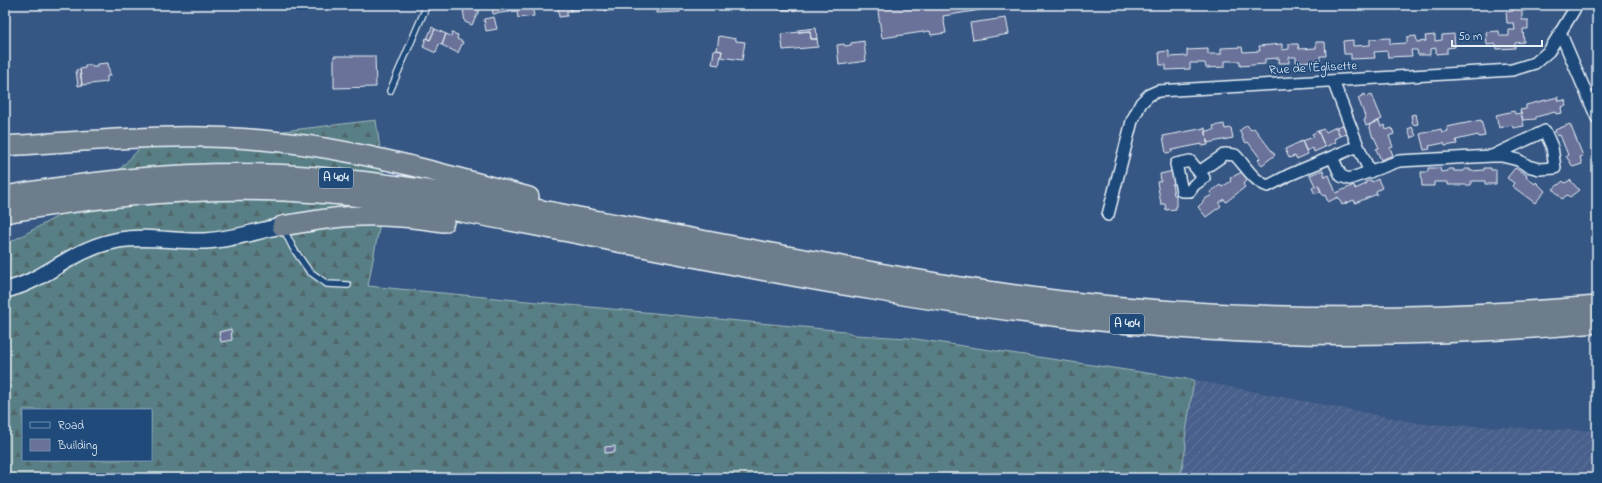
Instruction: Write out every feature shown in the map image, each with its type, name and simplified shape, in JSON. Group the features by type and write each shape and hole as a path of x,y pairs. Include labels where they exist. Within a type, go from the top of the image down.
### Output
{"highway":[{"path":"5,146 131,137 195,136 262,140 330,148 432,170 662,242"},
{"name":"A 404","path":"5,196 131,178 231,173 315,176 428,190 863,288 1013,312 1132,325 1250,332 1354,334 1446,333 1548,328 1597,323"},
{"name":"A 404","path":"5,213 124,196 198,190 318,193 434,208 514,222 662,242 960,288 1157,310 1331,317 1441,316 1597,306"},
{"path":"282,226 344,217 390,216 662,242"}],"main road":[{"path":"5,290 21,286 38,278 83,252 119,240 147,238 188,241 225,240 282,226"}],"street":[{"name":"Rue de l'Églisette","path":"1108,215 1132,121 1141,103 1149,95 1158,91 1512,70 1535,62 1549,50 1577,5"},
{"path":"1560,32 1597,118"},
{"path":"1333,81 1358,146 1370,172"},
{"path":"1332,157 1341,176 1349,179 1398,161 1492,156 1518,160 1528,166 1539,169 1555,168 1552,147 1545,131 1492,156"},
{"path":"1199,172 1225,154 1235,155 1257,180 1268,186 1289,175 1358,146"}],"lane":[{"path":"390,91 427,5"},
{"path":"282,226 293,248 309,271 327,284 348,285"}],"shaded area":[{"path":"1194,380 1424,424 1597,431 1597,478 1180,478 1186,447 1185,439"}],"green space":[{"path":"376,120 386,191 368,286 845,331 855,335 909,338 1194,380 1185,439 1186,447 1180,478 5,478 5,245 93,197 140,148"}],"building":[{"path":"492,5 508,5 509,12 493,14"},
{"path":"508,5 532,5 534,16 518,18 517,11 509,12"},
{"path":"564,5 584,5 584,10 571,11 571,6"},
{"path":"600,5 635,5 636,9 605,11 605,8 600,8"},
{"path":"656,5 679,5 680,12 656,13"},
{"path":"779,5 796,5 796,10 779,10"},
{"path":"877,5 993,5 993,8 943,16 946,33 931,35 930,31 882,38"},
{"path":"1512,5 1527,5 1527,10 1522,11 1522,20 1528,20 1528,29 1523,29 1524,42 1515,43 1515,48 1497,49 1496,44 1487,45 1486,32 1499,31 1500,36 1509,36 1509,30 1515,30 1514,23 1507,23 1506,12 1513,11"},
{"path":"564,6 571,6 571,11 567,11 567,16 559,17 558,8 564,8"},
{"path":"471,7 471,9 480,9 472,25 465,22 463,9"},
{"path":"494,17 497,29 486,31 484,19"},
{"path":"1006,18 1009,34 973,40 970,23"},
{"path":"432,27 435,29 430,40 427,39"},
{"path":"816,28 817,39 811,39 810,31 798,32 798,30"},
{"path":"435,29 446,34 442,45 439,44 436,53 423,47 426,38 430,40"},
{"path":"810,31 811,39 817,39 818,47 783,50 781,34"},
{"path":"452,33 458,35 457,39 463,42 458,53 442,45 446,34 451,36"},
{"path":"1454,34 1455,47 1447,48 1447,53 1436,54 1436,48 1430,49 1430,55 1418,55 1417,50 1411,50 1412,56 1388,57 1387,51 1374,52 1375,58 1351,59 1351,54 1344,54 1343,41 1353,40 1353,46 1370,45 1370,39 1390,38 1390,44 1407,43 1407,37 1416,36 1417,42 1426,41 1425,36 1435,35 1435,41 1442,40 1442,35"},
{"path":"719,36 745,42 742,60 721,57 722,51 717,50"},
{"path":"864,41 866,61 839,65 837,45 844,44 845,46 851,45 851,43"},
{"path":"1316,42 1325,42 1326,56 1320,56 1320,61 1296,62 1296,57 1289,57 1289,63 1279,63 1279,58 1265,59 1265,64 1240,66 1240,61 1225,61 1225,67 1206,68 1205,63 1190,63 1190,69 1166,70 1166,65 1160,65 1159,52 1169,51 1169,57 1187,56 1187,50 1208,49 1208,54 1221,54 1221,48 1242,47 1243,52 1260,51 1259,46 1282,44 1282,50 1289,49 1289,44 1298,44 1299,49 1316,48"},
{"path":"714,50 722,51 719,65 712,64"},
{"path":"334,56 375,56 376,87 334,88"},
{"path":"108,63 110,76 107,76 107,82 82,85 80,69 85,68 85,66 92,65 92,67 97,67 97,64"},
{"path":"80,69 82,85 78,86 76,70"},
{"path":"1365,94 1366,97 1372,95 1382,119 1366,126 1364,120 1366,119 1358,98"},
{"path":"1558,97 1559,101 1565,100 1566,106 1561,107 1562,113 1556,114 1555,112 1536,117 1536,119 1523,120 1520,110 1526,109 1526,105"},
{"path":"1514,111 1515,114 1521,113 1524,126 1513,128 1512,125 1499,128 1496,115"},
{"path":"1416,114 1418,124 1413,125 1411,115"},
{"path":"1481,120 1485,136 1479,137 1478,135 1456,140 1457,144 1445,146 1444,143 1429,146 1430,149 1424,150 1420,134 1441,129 1442,133 1448,131 1447,127"},
{"path":"1379,121 1381,127 1385,125 1386,130 1392,128 1394,134 1389,136 1393,147 1390,148 1393,155 1381,160 1376,149 1379,148 1374,137 1373,138 1369,125"},
{"path":"1224,124 1225,129 1231,128 1233,138 1207,143 1206,131 1214,130 1213,126"},
{"path":"1570,124 1583,156 1580,157 1582,164 1573,167 1566,156 1568,155 1560,135 1557,136 1555,130"},
{"path":"1247,125 1251,130 1254,128 1275,155 1262,165 1258,160 1260,158 1248,142 1246,143 1242,138 1243,136 1239,131"},
{"path":"1343,125 1347,134 1340,136 1336,127"},
{"path":"1336,127 1340,136 1334,139 1336,142 1325,147 1318,131 1324,129 1326,132"},
{"path":"1412,127 1416,136 1411,138 1408,129"},
{"path":"1205,128 1208,145 1202,146 1202,144 1172,150 1172,152 1166,153 1163,136"},
{"path":"1318,131 1325,147 1314,152 1313,148 1306,151 1302,141 1314,137 1312,134"},
{"path":"1302,141 1308,154 1297,159 1295,156 1289,158 1285,149"},
{"path":"1428,168 1440,168 1441,172 1448,171 1448,169 1454,169 1454,171 1464,171 1464,169 1470,169 1470,171 1491,168 1491,170 1496,170 1496,184 1485,184 1485,181 1471,181 1471,185 1448,185 1448,182 1434,182 1434,186 1422,186 1421,172 1428,172"},
{"path":"1515,168 1527,175 1526,177 1535,184 1536,182 1545,191 1535,203 1512,186 1514,183 1507,178"},
{"path":"1323,170 1325,177 1329,175 1336,193 1354,185 1355,189 1366,184 1365,182 1371,180 1372,182 1378,179 1382,188 1376,191 1377,194 1355,203 1354,200 1342,205 1338,197 1328,202 1325,195 1323,196 1318,185 1315,186 1310,175"},
{"path":"1173,171 1175,184 1172,184 1174,195 1176,195 1176,209 1166,210 1165,204 1161,204 1157,182 1161,181 1160,174"},
{"path":"1242,172 1248,180 1243,184 1245,187 1226,202 1224,199 1219,203 1221,206 1206,217 1198,207 1203,200 1212,195 1210,192 1220,185 1222,187 1231,181 1230,178"},
{"path":"1570,180 1579,190 1570,197 1567,195 1562,199 1553,189 1563,181 1565,183"},
{"path":"1318,185 1321,191 1315,194 1312,188"},
{"path":"231,329 232,340 221,342 219,332"},
{"path":"615,446 615,452 605,453 605,447"}]}
